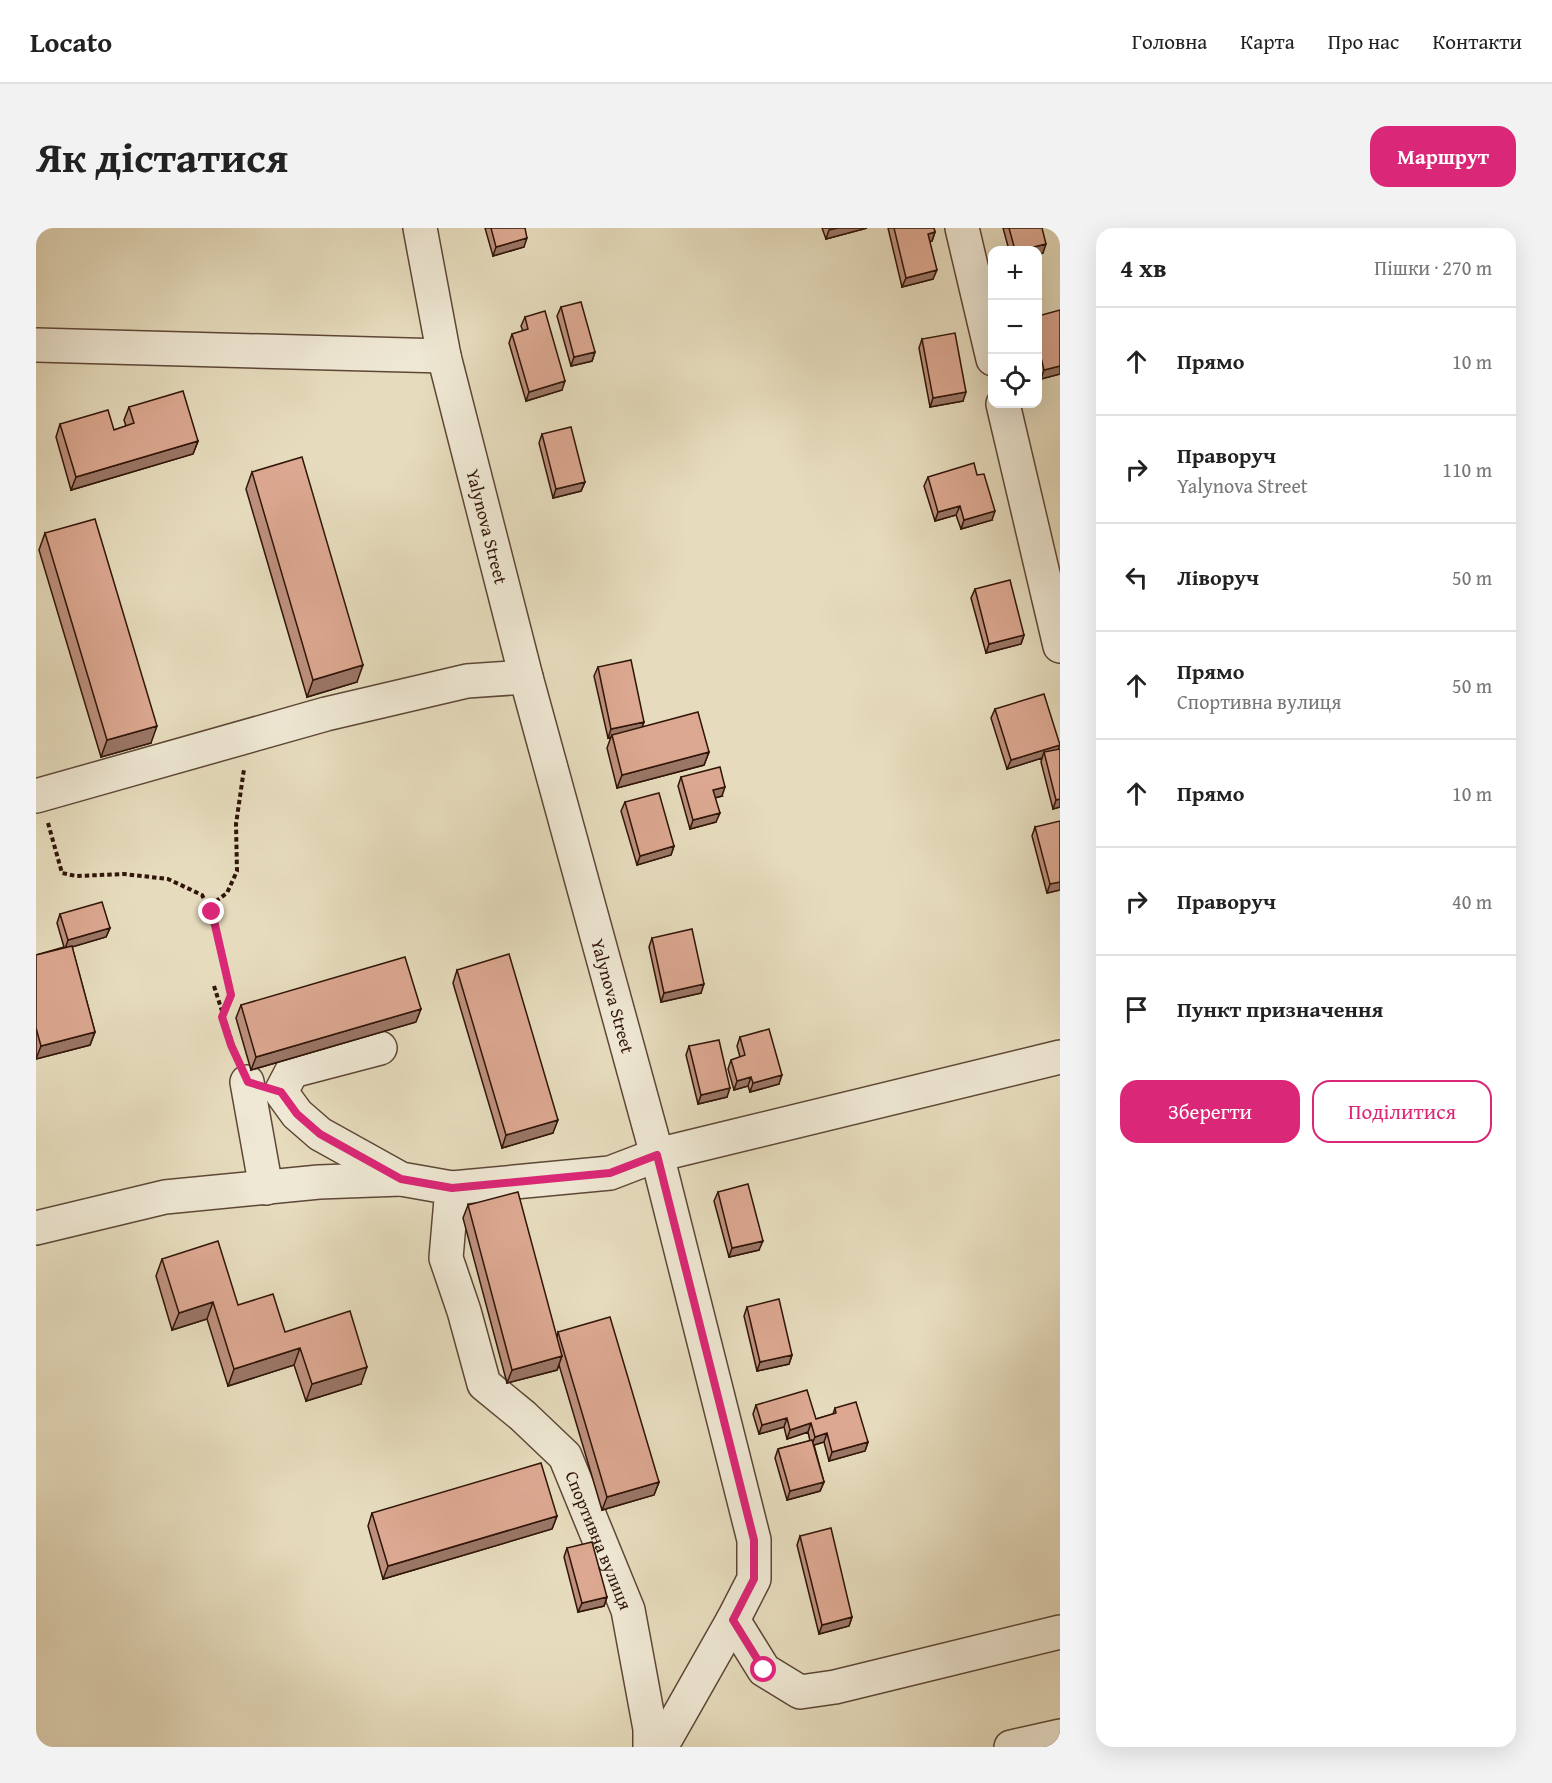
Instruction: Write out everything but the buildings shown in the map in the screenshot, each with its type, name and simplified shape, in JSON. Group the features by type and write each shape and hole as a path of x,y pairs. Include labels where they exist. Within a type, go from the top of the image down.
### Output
{"street":[{"name":"Yalynova Street","path":"420,228 444,356 526,677 657,1155 754,1540 754,1579 661,1747"},
{"path":"962,228 992,354"},
{"path":"36,345 444,356"},
{"path":"1004,408 1060,646"},
{"path":"38,796 326,714 467,681 526,677"},
{"path":"380,1048 292,1071 281,1092 297,1114 320,1134 401,1179"},
{"path":"36,1228 165,1197 319,1182 401,1179 452,1188 610,1173 657,1155 1060,1057"},
{"path":"248,1082 266,1188"},
{"name":"Спортивна вулиця","path":"452,1188 446,1258 464,1311 484,1384 524,1416 565,1456 628,1610 650,1729 650,1747"},
{"path":"733,1620 764,1670 800,1692 835,1687 1060,1632"},
{"path":"1011,1747 1060,1736"}],"path":[{"path":"212,912 216,902 226,893 237,871 237,813 246,756 255,734"},
{"path":"38,796 62,873 76,876 124,874 168,879 201,895 212,912 231,995 222,1017"},
{"path":"214,986 231,1045 248,1082"}],"route":[{"path":"212,912 231,995 222,1017 231,1045 248,1082 281,1092 297,1114 320,1134 401,1179 452,1188 610,1173 657,1155 754,1540 754,1579 733,1620 764,1670"}]}
